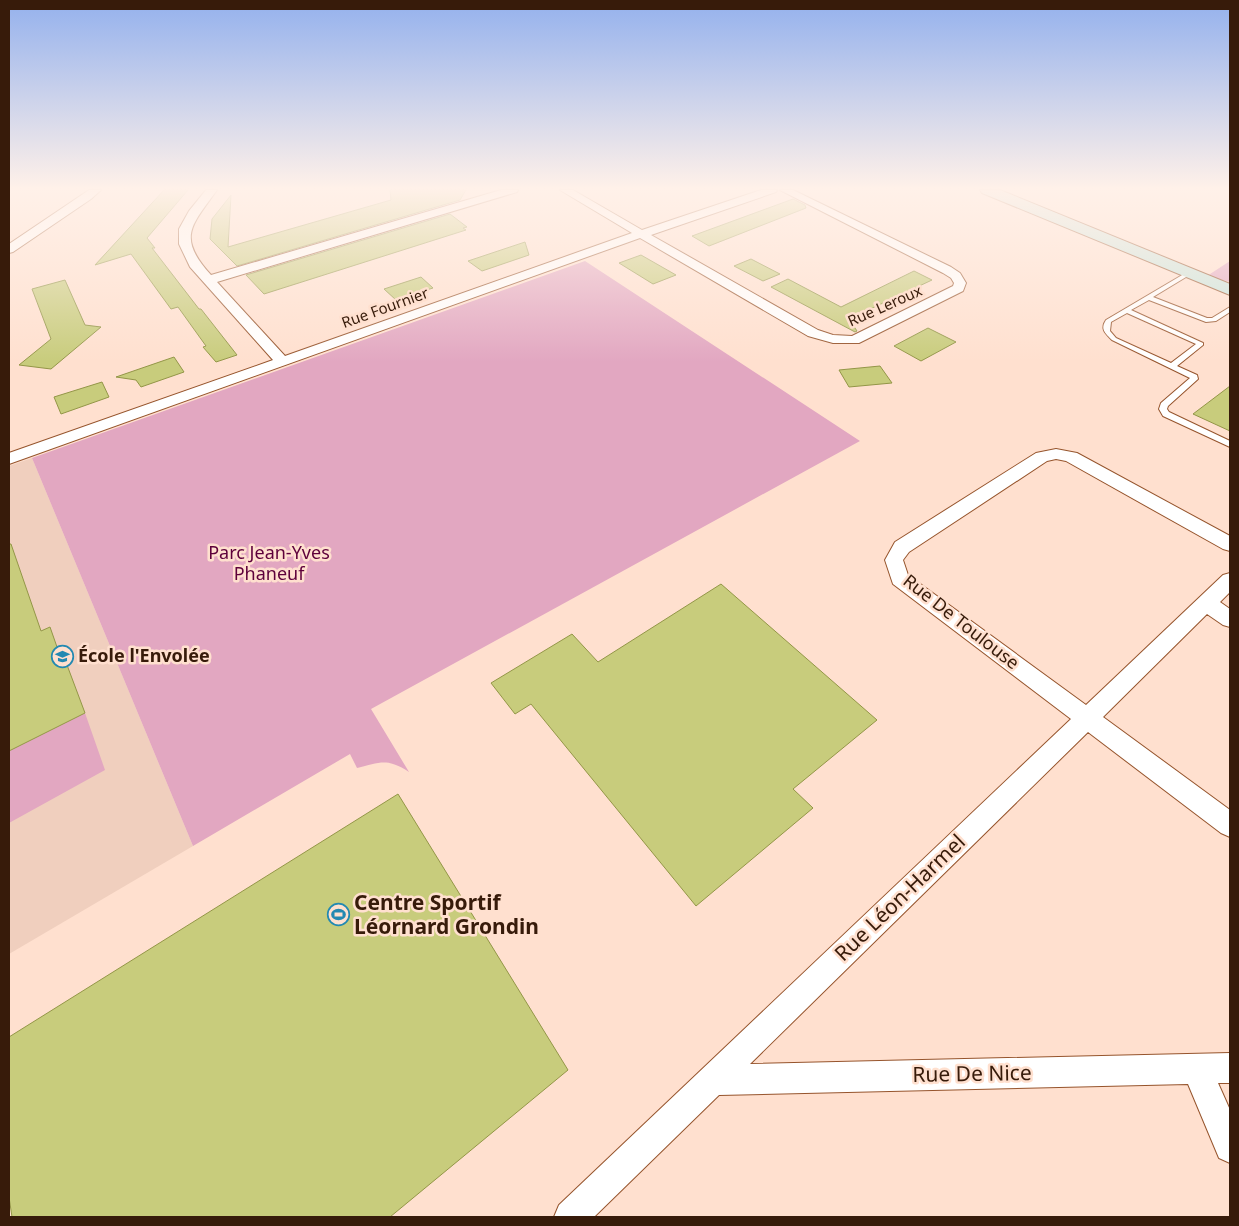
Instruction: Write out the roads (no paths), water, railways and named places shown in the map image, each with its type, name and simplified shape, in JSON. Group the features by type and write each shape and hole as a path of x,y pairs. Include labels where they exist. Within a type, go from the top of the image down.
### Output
{"street":[{"path":"186,247 194,264 283,362"},
{"path":"209,280 320,247"},
{"name":"Rue Fournier","path":"9,459 604,247"},
{"name":"Rue Leroux","path":"664,247 813,333 838,340 854,340 866,335 958,288 960,283 956,276 901,247"},
{"path":"1126,247 1230,290"},
{"name":"Rue De Toulouse","path":"1230,544 1071,457 1056,454 1042,456 902,547 894,560 900,579 1230,825"},
{"name":"Rue Léon-Harmel","path":"571,1217 1230,580"},
{"path":"1206,604 1230,619"},
{"name":"Rue De Nice","path":"713,1080 1230,1068"},
{"path":"1197,1069 1230,1147"}],"lane":[{"path":"1189,273 1108,321 1106,325 1107,331 1114,339 1192,375 1194,379 1164,405 1163,409 1166,414 1230,444"},
{"path":"1148,297 1206,320 1214,320 1230,309"},
{"path":"1126,310 1201,344 1172,366"}],"place":[{"name":"École l'Envolée","path":"62,656"},
{"name":"Centre Sportif Léornard Grondin","path":"338,915"}],"park label":[{"name":"Parc Jean-Yves Phaneuf","path":"269,563"}]}
